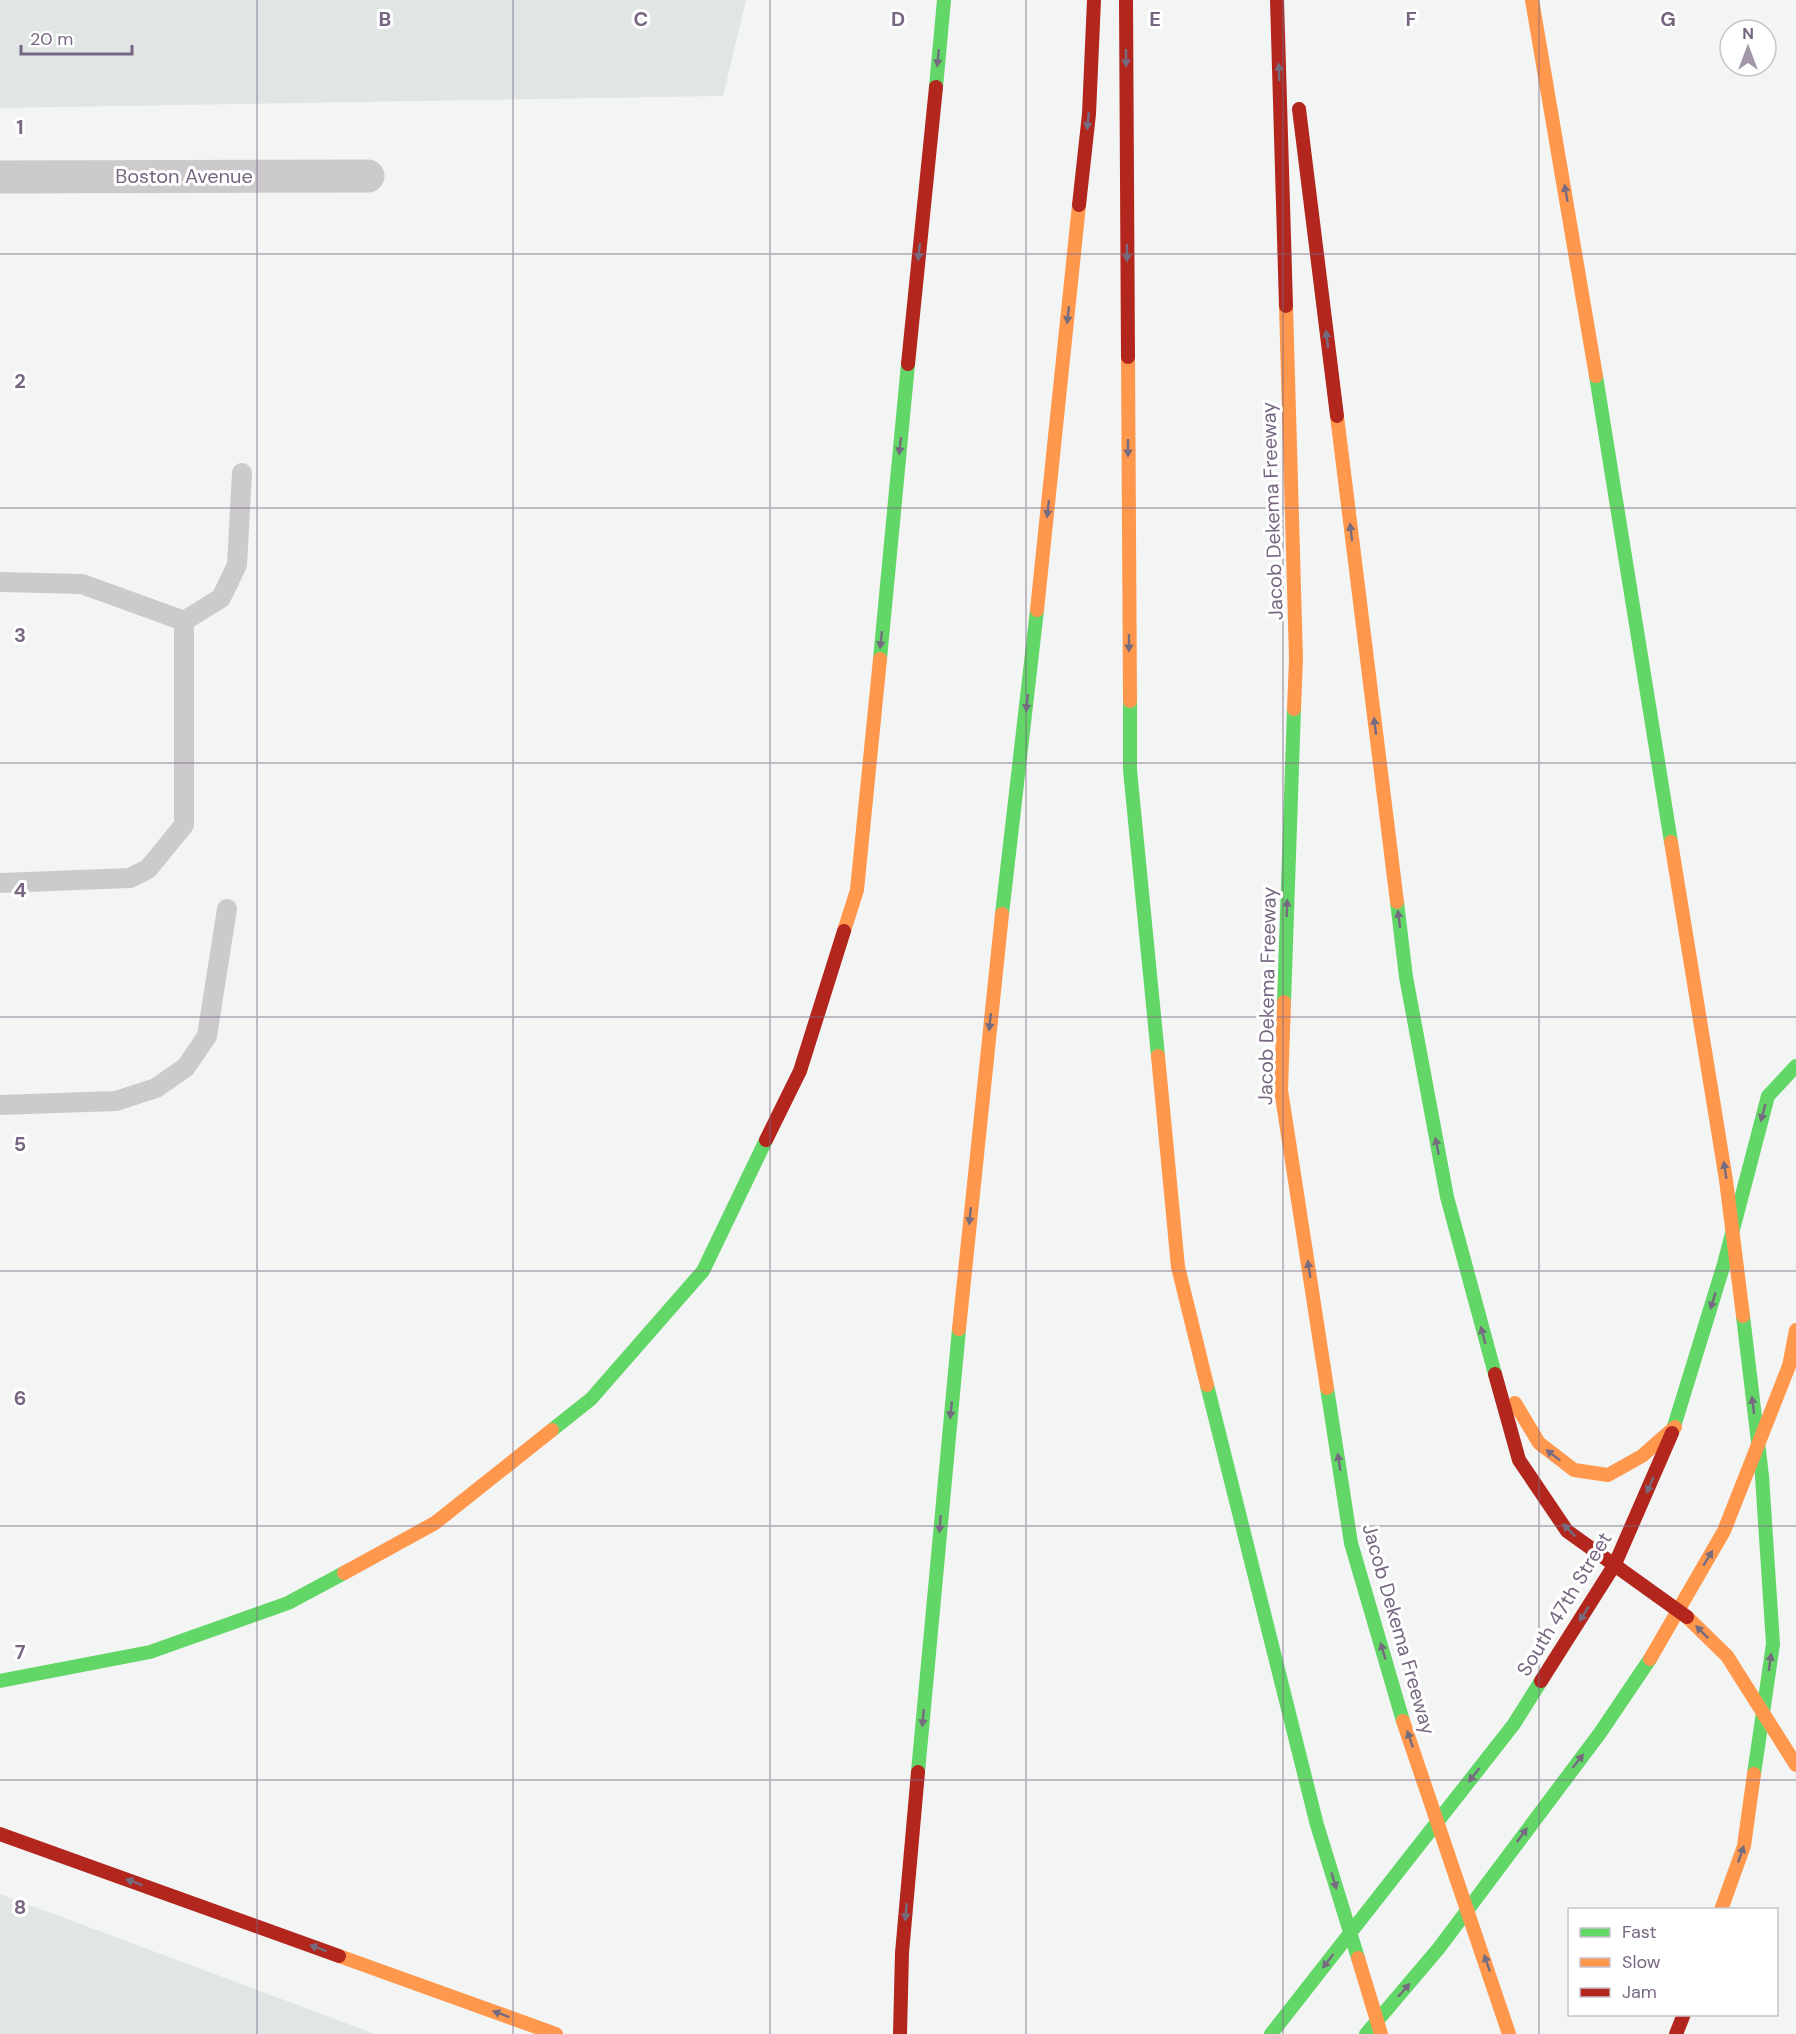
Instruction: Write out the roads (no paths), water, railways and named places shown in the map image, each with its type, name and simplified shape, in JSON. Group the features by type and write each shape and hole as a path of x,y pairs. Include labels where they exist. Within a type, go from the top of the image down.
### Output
{"main road":[{"path":"0,1681 150,1652 288,1603 435,1523 591,1399 703,1271 800,1071 857,890 944,0"},
{"path":"900,2034 902,1953 945,1466 996,964 1024,736 1088,126 1094,0"},
{"path":"1126,0 1130,770 1178,1267 1317,1826 1381,2034"},
{"name":"Jacob Dekema Freeway","path":"1277,0 1296,659 1281,1090 1351,1543 1399,1708 1506,2018 1509,2034"},
{"path":"1286,0 1293,59"},
{"path":"1532,0 1576,251 1726,1180 1762,1476 1773,1644 1744,1846 1722,1908"},
{"path":"1297,94 1406,977 1447,1197 1490,1361 1519,1460 1567,1531 1678,1609 1727,1656 1796,1765"},
{"name":"South 47th Street","path":"1271,2034 1514,1724 1615,1564 1675,1428 1724,1264 1768,1096 1796,1066"},
{"path":"1366,2034 1439,1948 1600,1733 1647,1665 1724,1531 1789,1366 1796,1330"},
{"path":"1490,1361 1539,1443 1574,1470 1608,1475 1642,1456 1675,1428"},
{"path":"0,1834 556,2034"},
{"path":"1676,2034 1683,2016"}],"street":[{"name":"Boston Avenue","path":"0,177 368,176"}],"lane":[{"path":"184,621 221,598 237,565 242,473"},
{"path":"0,582 82,584 184,621"},
{"path":"0,883 130,879 148,869 184,825 184,621"},
{"path":"0,1105 116,1101 156,1088 186,1067 207,1036 226,909"}]}
